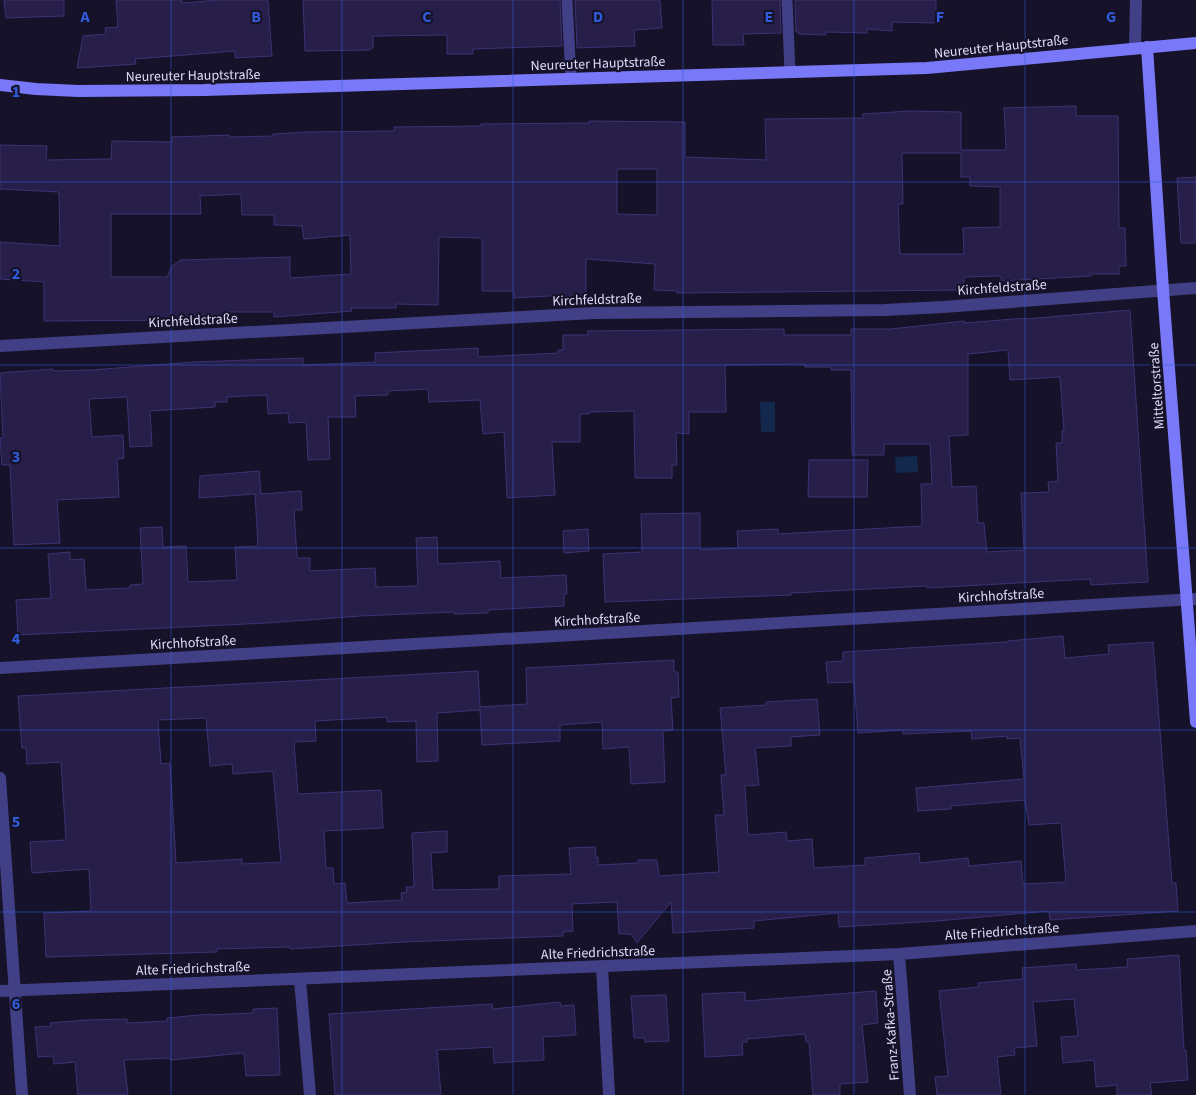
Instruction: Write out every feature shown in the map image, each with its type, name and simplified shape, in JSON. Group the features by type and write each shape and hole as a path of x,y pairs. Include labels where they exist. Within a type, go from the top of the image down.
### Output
{"street":[{"path":"1136,0 1141,47"},
{"name":"Neureuter Hauptstraße","path":"0,85 36,89 124,92 927,68 1196,43"},
{"name":"Mitteltorstraße","path":"1141,47 1191,599 1196,722"},
{"name":"Kirchfeldstraße","path":"0,346 595,314 884,310 1196,288"},
{"name":"Kirchhofstraße","path":"0,668 1191,599"},
{"path":"0,778 22,1095"},
{"name":"Alte Friedrichstraße","path":"0,991 899,954 1196,931"},
{"name":"Franz-Kafka-Straße","path":"899,954 910,1095"},
{"path":"602,967 609,1095"},
{"path":"300,980 310,1095"}],"lane":[{"path":"567,0 571,79"},
{"path":"787,0 790,72"}],"water":[{"path":"760,402 775,402 775,432 761,432"},
{"path":"917,456 918,472 896,473 895,457"}],"building":[{"path":"4,0 64,0 64,16 6,18"},
{"path":"116,0 182,0 182,3 219,0 268,0 272,56 235,58 235,51 135,59 136,64 77,68 83,36 106,34 105,28 118,27"},
{"path":"303,0 560,0 562,46 473,49 473,54 447,54 447,35 373,36 373,48 370,50 305,51"},
{"path":"575,0 660,0 662,28 634,30 635,46 577,48"},
{"path":"712,0 780,0 781,33 743,34 744,45 713,45"},
{"path":"795,0 936,0 936,23 892,22 892,31 867,29 867,33 826,32 826,35 799,34 799,32 796,32"},
{"path":"1076,106 1076,116 1118,116 1119,228 1125,228 1126,266 1119,266 1119,274 1091,274 1091,276 1002,281 1000,276 964,277 964,290 677,293 677,291 654,290 655,264 586,259 586,297 548,296 514,298 514,291 482,291 482,238 439,237 438,305 396,304 396,308 351,308 352,311 274,317 274,312 226,312 227,315 188,315 188,320 44,321 44,282 0,279 0,242 60,246 59,192 0,189 0,145 47,146 46,160 111,159 112,141 172,142 172,137 273,136 273,134 305,132 394,131 394,127 481,126 481,124 589,123 589,121 685,122 685,157 766,160 765,119 863,118 863,114 910,111 961,112 961,150 1006,150 1004,108","holes":["902,153 961,153 961,177 970,177 970,186 1000,187 1000,227 963,228 964,254 900,254 898,204 903,204","617,169 657,169 657,215 617,214","241,194 242,215 274,215 274,225 302,226 304,239 350,235 351,274 290,278 290,257 181,260 172,266 167,277 111,277 111,214 201,214 200,196"]},
{"path":"1196,177 1196,243 1181,243 1177,178"},
{"path":"1130,310 1148,582 1091,585 1090,579 791,593 791,595 605,602 603,554 642,552 641,514 700,513 700,550 738,548 737,531 778,529 778,534 922,526 921,484 932,484 930,444 884,444 884,455 852,455 851,370 831,370 831,367 805,367 805,364 725,365 726,412 689,412 689,434 676,433 677,465 672,465 672,478 635,478 634,411 589,412 589,414 580,414 580,442 552,442 555,495 507,498 504,432 483,434 480,400 429,402 428,389 388,391 388,395 355,396 356,417 328,417 330,459 308,460 306,422 289,423 288,413 268,414 267,395 227,397 227,402 215,402 215,407 150,411 152,446 130,447 127,397 89,399 92,437 123,435 124,458 117,459 119,497 57,500 60,543 14,545 10,465 2,465 0,438 3,438 0,373 53,369 53,371 92,370 193,362 303,358 303,365 376,362 375,353 478,348 478,357 558,353 558,350 563,350 563,335 588,335 588,331 784,329 784,335 851,335 851,329 891,329 964,321 964,323","holes":["1008,350 1010,380 1060,377 1064,431 1062,431 1062,443 1056,443 1058,481 1048,482 1049,492 1021,493 1024,550 987,552 984,523 978,523 976,486 952,487 949,436 968,435 968,354"]},
{"path":"809,460 868,460 867,497 808,497"},
{"path":"259,471 261,494 301,491 302,510 294,510 297,558 310,558 310,571 375,568 376,587 418,586 416,538 437,537 438,564 500,561 501,578 566,575 567,594 564,594 564,606 488,610 488,613 454,614 454,612 360,616 267,623 18,635 16,600 51,598 48,554 70,552 70,560 84,559 86,590 130,588 130,585 143,584 140,528 162,527 163,547 186,546 188,582 237,580 235,547 258,546 255,494 199,498 200,476"},
{"path":"588,529 589,551 564,553 563,531"},
{"path":"1063,636 1065,658 1109,654 1108,645 1153,642 1172,883 1176,883 1178,911 1050,920 1049,911 839,927 838,913 754,921 754,928 673,933 671,902 637,943 631,934 619,934 617,902 572,904 573,931 563,932 563,936 403,942 290,949 290,947 217,949 217,952 46,957 44,913 91,911 89,869 32,873 30,842 66,840 61,762 27,764 26,748 22,748 18,696 478,671 480,707 527,704 526,668 674,660 674,672 678,672 679,697 671,698 673,730 663,731 665,782 631,784 629,747 603,749 602,722 560,725 560,741 482,745 480,710 437,713 438,761 417,762 416,721 387,722 387,717 315,721 316,741 294,742 298,794 381,790 383,828 324,831 326,868 333,868 334,884 345,883 347,903 402,900 401,893 407,892 406,887 414,887 412,833 447,831 447,852 431,853 433,890 499,889 499,876 571,874 569,848 595,847 598,865 638,863 638,860 657,860 659,876 719,872 715,815 724,815 721,775 726,775 720,708 766,705 766,702 817,699 820,735 791,737 791,746 755,748 759,785 745,786 748,835 786,832 787,841 812,839 814,868 865,865 865,858 919,853 920,863 968,858 969,866 1021,861 1023,884 1066,882 1061,823 1029,825 1025,800 951,806 951,809 918,811 916,788 1024,779 1020,738 1007,739 1007,736 972,739 971,731 903,734 903,730 858,733 854,682 828,683 826,662 843,661 843,652","holes":["206,718 210,766 232,764 233,774 273,771 281,862 242,864 242,859 176,863 170,763 161,764 158,720"]},
{"path":"1179,955 1184,1050 1186,1050 1188,1080 1150,1083 1152,1095 1117,1095 1117,1085 1096,1087 1094,1060 1063,1063 1061,1037 1078,1036 1074,999 1033,1002 1037,1046 1014,1048 1015,1055 997,1057 1001,1095 937,1095 935,1077 948,1076 939,991 979,987 978,983 1023,979 1022,968 1076,964 1077,970 1128,967 1127,959"},
{"path":"876,991 878,1023 862,1025 868,1082 840,1084 840,1095 813,1095 809,1042 806,1042 805,1034 747,1039 747,1042 742,1042 743,1055 705,1057 702,994 745,992 745,1001"},
{"path":"666,995 669,1041 645,1042 645,1038 634,1038 631,996"},
{"path":"560,1002 561,1006 574,1005 576,1035 543,1037 544,1060 494,1063 493,1047 437,1050 441,1095 335,1095 329,1014 492,1004 493,1009"},
{"path":"277,1008 280,1075 246,1076 244,1053 170,1060 170,1058 124,1060 128,1095 78,1095 75,1062 54,1064 53,1056 38,1057 35,1027 51,1026 50,1023 127,1019 127,1023 167,1021 167,1018 253,1013 253,1009"}]}
